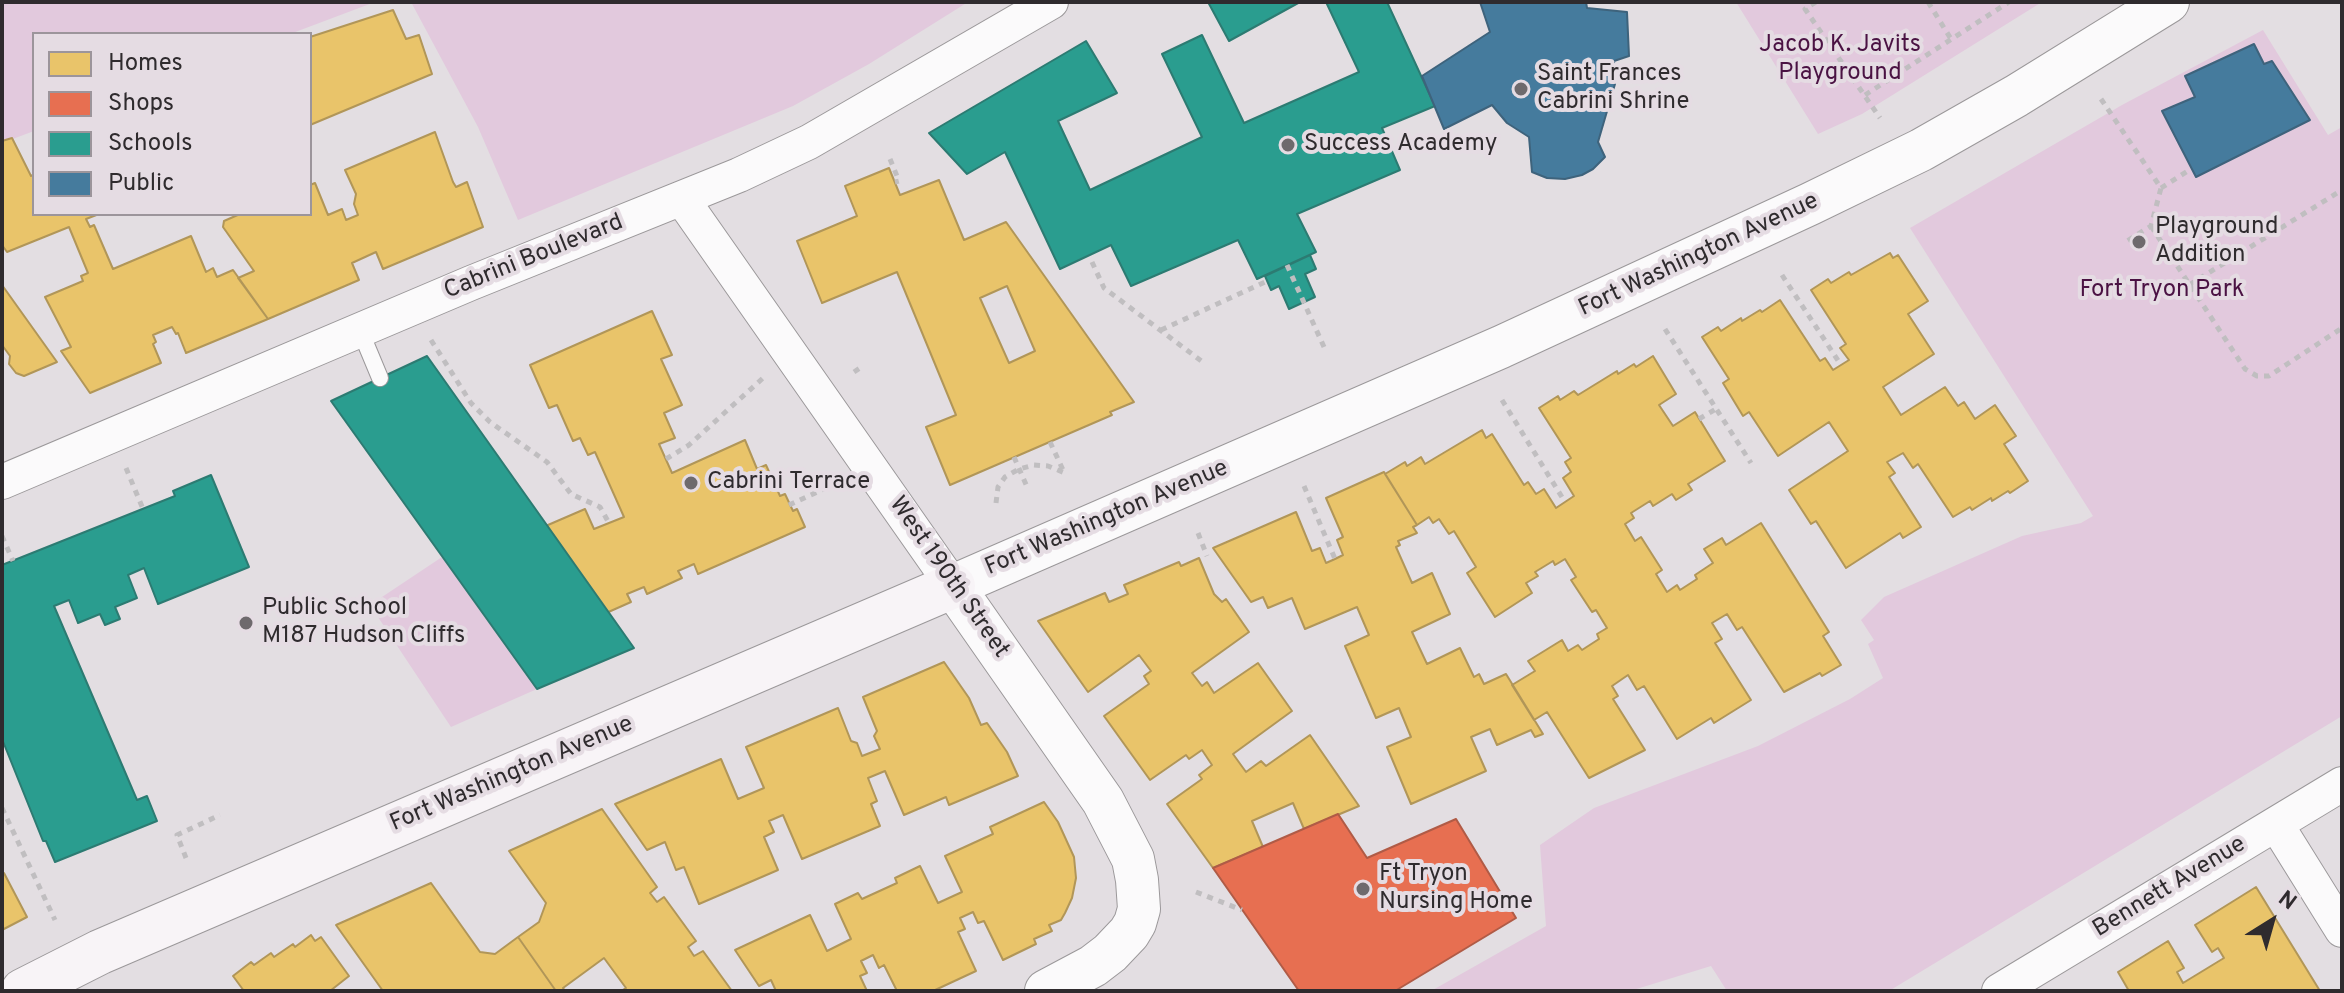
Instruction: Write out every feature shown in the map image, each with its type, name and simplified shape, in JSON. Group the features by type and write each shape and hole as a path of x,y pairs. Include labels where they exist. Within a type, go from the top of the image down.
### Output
{"main road":[{"name":"Fort Washington Avenue","path":"23,991 115,946 953,586"}],"street":[{"name":"Cabrini Boulevard","path":"2,482 471,283 682,199 809,142 1051,2"},
{"name":"Fort Washington Avenue","path":"953,586 1487,354 1810,204 2016,96 2168,2"},
{"name":"West 190th Street","path":"682,199 1103,801 1133,859 1139,893 1135,923 1123,941 1093,966 1046,991"},
{"name":"Bennett Avenue","path":"1999,991 2342,784"},
{"path":"2276,824 2342,930"}],"lane":[{"path":"360,330 380,378"}],"path":[{"path":"1802,2 1880,118"},
{"path":"1805,9 1816,2"},
{"path":"1928,2 1951,39"},
{"path":"1865,95 2009,2"},
{"path":"2101,99 2161,188"},
{"path":"890,159 899,181 895,182"},
{"path":"2127,241 2151,226 2161,188 2191,169"},
{"path":"2189,285 2342,190"},
{"path":"2151,226 2245,369 2257,376 2269,376 2342,328"},
{"path":"1092,262 1104,288 1204,363"},
{"path":"1287,265 1324,347"},
{"path":"1782,275 1841,365"},
{"path":"1160,331 1267,281"},
{"path":"1665,329 1751,463"},
{"path":"431,340 471,403 490,422 547,462 571,494 600,507 609,523"},
{"path":"854,372 860,368"},
{"path":"666,459 689,445 763,378"},
{"path":"1502,400 1565,502"},
{"path":"1699,419 1716,409"},
{"path":"996,503 998,487 1005,477 1019,469 1034,465 1048,466 1065,473 1050,442"},
{"path":"1014,457 1028,489"},
{"path":"126,468 143,509"},
{"path":"789,505 835,484"},
{"path":"1304,486 1335,559"},
{"path":"1198,533 1207,556"},
{"path":"2,536 13,561"},
{"path":"2,808 55,920"},
{"path":"186,858 177,835 220,815"},
{"path":"1196,892 1242,910"}],"green space":[{"path":"2,2 375,2 295,32 32,32 32,132 2,143"},
{"path":"411,2 968,2 869,64 793,106 518,220 478,127"},
{"name":"Jacob K. Javits Playground","path":"1736,2 2042,2 1862,114 1818,134"},
{"name":"Fort Tryon Park","path":"2263,30 2328,135 2342,127 2342,716 1889,991 1727,991 1711,966 1630,991 1431,991 1546,926 1540,845 1594,808 1758,746 1850,699 1883,678 1868,644 1874,640 1861,620 1884,597 2022,536 2081,523 2093,516 1910,228 2122,105"},
{"path":"442,557 537,689 451,727 370,605"}],"building: Homes":[{"path":"393,10 406,39 419,35 432,74 312,124 312,36"},
{"path":"435,132 453,182 456,187 467,182 483,227 383,269 376,252 352,263 359,280 268,319 238,278 254,271 223,227 224,221 235,216 312,216 312,184 315,183 328,215 342,209 346,220 358,215 354,204 356,194 345,170"},
{"path":"12,138 32,175 32,216 94,216 86,219 90,227 94,225 113,269 191,236 206,272 213,268 217,277 233,270 268,319 186,353 178,333 172,327 153,335 156,342 153,344 161,363 90,393 61,351 71,347 45,297 83,281 81,276 88,273 69,227 7,252 2,245 2,141"},
{"path":"889,168 900,195 939,180 964,240 1006,222 1134,402 1110,412 1112,415 950,485 926,427 956,415 897,272 822,303 797,241 857,216 845,186","holes":["1007,286 1035,351 1009,363 980,298"]},
{"path":"1890,253 1893,258 1898,255 1928,301 1908,314 1934,354 1883,387 1901,415 1945,387 1958,406 1964,402 1975,419 1995,405 2016,436 2004,444 2028,481 2010,493 2008,491 1992,501 1991,498 1953,517 1918,464 1913,468 1903,453 1887,462 1895,473 1889,477 1921,527 1903,538 1900,533 1846,568 1816,521 1811,524 1789,490 1848,451 1829,422 1778,456 1749,412 1743,416 1723,383 1729,379 1702,337 1718,327 1721,331 1741,318 1742,321 1760,310 1762,312 1780,300 1820,361 1825,358 1833,370 1849,360 1840,348 1846,344 1811,290 1828,279 1831,283 1849,272 1851,275"},
{"path":"2,285 57,362 24,376 16,373 9,364 10,356 2,345"},
{"name":"Cabrini Terrace","path":"652,311 672,355 661,359 682,405 664,413 675,438 659,444 672,473 745,440 757,469 766,465 780,496 785,494 793,511 797,509 805,527 698,574 694,564 678,571 682,578 647,594 644,587 627,594 631,602 534,645 511,593 523,588 504,544 585,509 594,529 624,517 595,452 588,455 580,438 573,441 557,405 549,408 530,365"},
{"path":"1653,356 1676,394 1659,405 1673,426 1695,412 1725,461 1688,484 1692,490 1676,500 1672,494 1653,506 1650,501 1631,513 1634,518 1625,524 1635,541 1641,537 1662,570 1656,574 1667,592 1677,585 1680,590 1713,563 1704,549 1722,538 1726,545 1761,523 1829,632 1823,636 1841,665 1784,692 1742,627 1737,630 1727,614 1712,623 1722,639 1715,643 1751,700 1714,723 1711,718 1677,739 1644,686 1637,690 1628,675 1612,686 1618,696 1613,699 1645,750 1589,778 1547,712 1534,720 1512,685 1535,671 1528,661 1562,640 1568,651 1578,645 1582,650 1599,639 1597,634 1607,628 1571,580 1576,577 1565,559 1555,565 1553,561 1535,572 1538,576 1526,583 1532,593 1495,617 1467,573 1476,567 1454,531 1449,534 1439,519 1433,523 1429,517 1417,525 1385,474 1421,457 1425,464 1482,430 1486,438 1492,434 1524,485 1528,482 1536,494 1544,489 1556,508 1574,496 1563,478 1571,472 1565,462 1571,458 1539,408 1558,396 1560,400 1574,391 1578,395 1617,371 1618,374 1634,364 1636,367"},
{"path":"1384,472 1417,525 1413,527 1417,533 1398,541 1400,545 1396,547 1412,583 1432,573 1450,614 1412,632 1427,664 1460,648 1474,677 1479,674 1484,684 1506,674 1543,734 1535,737 1531,730 1497,745 1490,729 1471,737 1486,771 1411,804 1387,747 1411,737 1399,708 1376,718 1345,646 1369,635 1357,607 1305,629 1292,598 1268,608 1263,597 1251,602 1213,548 1296,512 1312,551 1320,548 1326,563 1335,559 1343,555 1337,540 1343,537 1326,498"},
{"path":"1199,558 1214,594 1222,602 1226,599 1249,632 1192,673 1202,686 1207,682 1214,693 1258,663 1292,711 1233,754 1246,772 1261,761 1266,766 1310,735 1359,806 1304,829 1293,803 1252,821 1263,847 1213,868 1167,804 1202,779 1199,775 1212,765 1202,750 1189,759 1186,755 1150,780 1104,716 1149,684 1144,676 1151,671 1139,655 1088,692 1038,621 1105,593 1109,602 1128,594 1124,585 1179,562 1181,566"},
{"path":"944,662 969,698 981,725 987,723 1007,752 1018,776 949,805 946,797 904,815 885,771 868,778 877,801 871,804 880,826 802,859 783,815 769,821 774,832 764,837 778,870 699,904 684,867 676,870 665,842 647,850 615,804 721,759 738,799 764,788 746,747 838,708 851,741 857,743 862,756 880,749 874,736 877,731 863,697"},
{"path":"1044,802 1058,822 1074,857 1076,878 1072,898 1061,920 1049,925 1052,931 1034,939 1036,944 1003,960 984,921 978,923 973,912 960,918 965,929 958,932 976,971 933,991 897,991 884,965 879,968 873,955 861,961 867,973 860,976 867,991 776,991 771,980 759,986 735,950 810,915 827,951 851,939 835,904 858,893 862,899 897,883 895,878 920,866 938,903 962,892 945,856 993,834 990,827"},
{"path":"602,809 657,887 650,893 657,902 664,897 696,941 688,947 694,956 703,951 732,991 621,991 626,988 604,958 563,988 565,991 556,991 518,937 539,922 546,903 509,851"},
{"path":"2,874 27,917 2,930"},
{"path":"431,883 480,952 495,954 518,937 556,991 383,991 336,925"},
{"path":"2256,887 2320,991 2129,991 2118,972 2168,941 2184,968 2177,972 2183,983 2224,958 2218,948 2212,952 2195,925"},
{"path":"311,935 315,941 321,937 349,976 330,991 244,991 233,976 251,962 254,965 271,953 274,957"}],"building: Shops":[{"name":"Ft Tryon Nursing Home","path":"1338,814 1367,858 1456,819 1516,918 1395,991 1299,991 1213,868"}],"building: Schools":[{"path":"1208,2 1300,2 1229,41"},
{"name":"Success Academy","path":"1326,2 1387,2 1435,106 1382,128 1400,170 1297,214 1316,252 1257,279 1238,240 1131,286 1111,245 1060,269 1005,152 967,174 929,133 1086,41 1117,93 1058,121 1090,190 1202,137 1162,54 1202,35 1244,123 1359,72"},
{"path":"1310,255 1316,269 1305,274 1315,297 1289,309 1279,286 1271,290 1265,276"},
{"path":"427,356 634,648 537,689 331,401"},
{"path":"211,475 249,567 158,604 144,568 128,575 137,598 115,607 120,619 105,625 100,614 78,623 69,600 54,606 137,800 147,796 157,821 55,862 46,841 43,841 2,739 2,565 175,496 173,491"}],"building: Public":[{"name":"Saint Frances Cabrini Shrine","path":"1480,2 1586,2 1587,8 1627,12 1629,56 1614,61 1615,84 1598,142 1605,157 1593,169 1565,179 1547,178 1532,172 1529,137 1507,123 1492,105 1444,129 1422,76 1490,32"},
{"path":"2254,44 2264,64 2272,61 2310,120 2196,177 2162,111 2195,97 2185,76"}],"place":[{"name":"Saint Frances Cabrini Shrine","path":"1521,89"},
{"name":"Success Academy","path":"1288,145"},
{"name":"Playground Addition","path":"2139,242"},
{"name":"Cabrini Terrace","path":"691,483"},
{"name":"Public School M187 Hudson Cliffs","path":"246,623"},
{"name":"Ft Tryon Nursing Home","path":"1363,889"}]}
